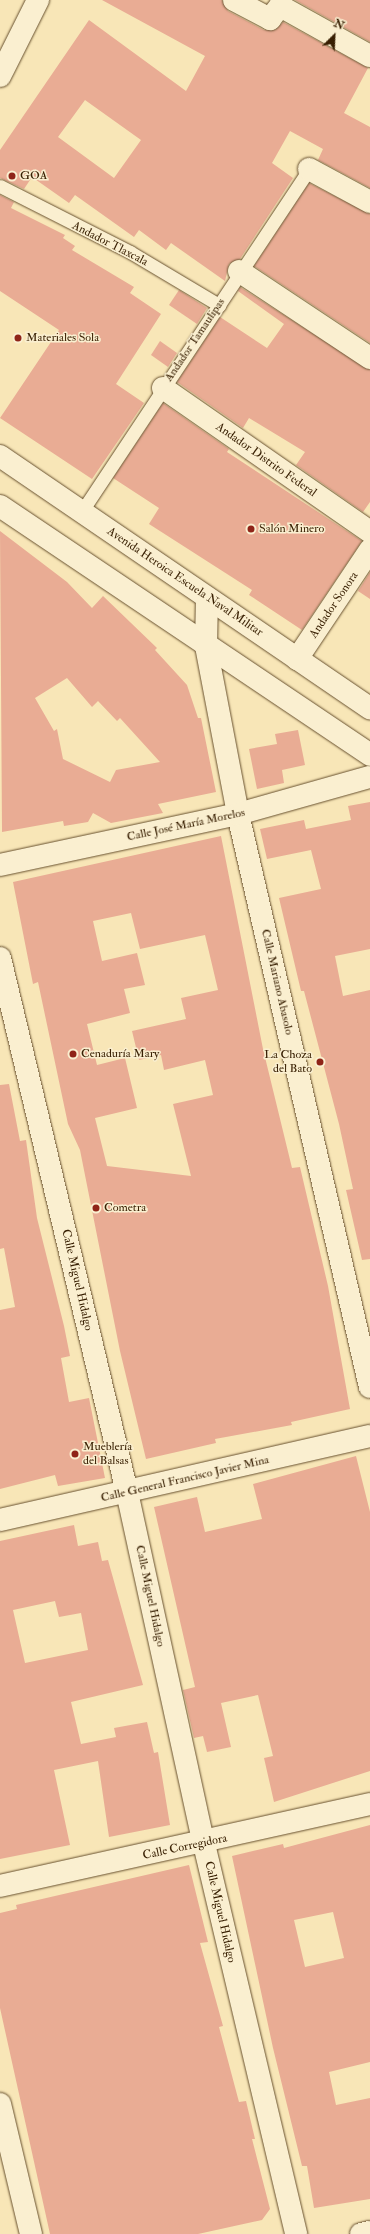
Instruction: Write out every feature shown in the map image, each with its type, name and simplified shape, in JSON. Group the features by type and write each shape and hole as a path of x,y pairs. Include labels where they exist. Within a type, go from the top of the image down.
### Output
{"street":[{"path":"2,71 38,0"},
{"path":"234,0 270,20 280,6 370,56"},
{"path":"309,169 370,202"},
{"path":"240,271 370,358"},
{"name":"Andador Distrito Federal","path":"163,388 370,532"},
{"name":"Avenida Heroica Escuela Naval Militar","path":"0,456 370,708"},
{"path":"0,506 370,755"},
{"name":"Andador Sonora","path":"297,659 370,550"},
{"name":"Calle Mariano Abasolo","path":"207,598 206,646 238,814 370,1387"},
{"name":"Calle José María Morelos","path":"0,865 238,814 370,777"},
{"name":"Calle Miguel Hidalgo","path":"0,958 127,1492 204,1844 296,2234"},
{"name":"Calle General Francisco Javier Mina","path":"0,1520 370,1436"},
{"name":"Calle Corregidora","path":"0,1886 204,1844 370,1804"},
{"path":"0,2104 31,2234"},
{"path":"361,2234 370,2232"}],"lane":[{"name":"Andador Tamaulipas","path":"82,512 240,271 309,169"},
{"name":"Andador Tlaxcala","path":"0,186 130,252 219,305"}],"building":[{"path":"102,0 222,0 228,11 264,30 275,30 283,22 368,68 344,113 370,127 370,188 318,160 323,149 290,131 272,163 293,178 240,259 229,264 225,281 171,243 166,250 139,230 134,237 75,195 69,203 32,177 24,189 0,178 0,150 89,20 186,91 205,56","holes":["85,100 141,140 114,178 58,137"]},
{"path":"295,0 370,0 370,42"},
{"path":"309,183 370,214 370,343 254,266"},
{"path":"0,195 14,202 11,208 65,235 63,238 75,246 72,250 134,287 130,293 161,314 116,384 144,403 92,479 0,418 59,330 0,291"},
{"path":"240,287 370,370 370,502 363,512 296,465 305,452 249,418 243,428 177,382 220,317 267,348 284,324 238,291"},
{"path":"179,290 207,308 197,324 169,305"},
{"path":"160,341 177,353 168,367 151,355"},
{"path":"163,403 229,449 227,452 362,541 302,630 249,595 252,590 149,524 159,508 113,478"},
{"path":"0,531 67,582 92,608 103,596 157,648 155,650 187,685 198,718 201,718 216,792 158,804 163,813 111,823 93,813 88,822 64,826 63,821 2,832","holes":["67,678 92,707 98,701 117,721 120,718 160,762 116,770 110,782 63,759 57,729 54,731 35,698"]},
{"path":"370,572 370,599 358,591"},
{"path":"298,730 305,765 282,770 284,783 257,789 249,749 277,744 275,734"},
{"path":"370,802 370,949 335,956 343,996 370,990 370,1259 362,1260 346,1190 353,1189 339,1124 304,991 301,991 279,898 321,889 311,850 267,859 260,829 304,820 306,829 351,820 348,806"},
{"path":"221,836 263,1049 292,1168 300,1167 328,1286 350,1409 291,1422 292,1425 215,1439 216,1443 146,1459 120,1351 80,1150 68,1124 38,982 33,984 13,882","holes":["131,913 140,949 205,935 218,990 181,998 186,1019 132,1031 139,1060 161,1055 164,1070 205,1060 213,1095 173,1104 191,1176 107,1166 95,1118 137,1108 125,1058 97,1065 87,1024 130,1013 124,989 145,985 137,953 102,961 93,921"]},
{"path":"9,1084 20,1141 26,1140 37,1218 70,1356 61,1358 69,1402 89,1398 105,1478 58,1486 55,1475 0,1489 0,1310 15,1307 4,1248 0,1249 0,1085"},
{"path":"356,1456 370,1512 370,1771 274,1802 264,1758 273,1756 258,1695 221,1703 231,1747 207,1752 203,1736 194,1738 183,1690 195,1687 154,1507 197,1497 205,1532 262,1519 253,1484"},
{"path":"74,1525 78,1546 98,1542 102,1561 108,1560 143,1685 71,1702 81,1744 116,1737 114,1728 147,1722 154,1753 158,1752 170,1825 109,1837 98,1761 54,1770 70,1845 0,1859 0,1541","holes":["55,1601 59,1617 81,1613 88,1650 25,1663 13,1610"]},
{"path":"370,1825 370,2062 329,2072 336,2105 370,2098 370,2199 314,2208 307,2166 302,2166 273,2048 232,1856 283,1844 284,1848","holes":["333,1912 344,1958 305,1967 294,1920"]},
{"path":"189,1865 208,1942 200,1943 223,2026 219,2027 239,2102 246,2101 255,2139 252,2139 270,2209 262,2220 198,2234 50,2234 0,2008 0,1913 17,1909 16,1905"}],"place":[{"name":"GOA","path":"12,176"},
{"name":"Materiales Sola","path":"18,338"},
{"name":"Salón Minero","path":"251,529"},
{"name":"Cenaduría Mary","path":"73,1054"},
{"name":"La Choza del Bato","path":"320,1062"},
{"name":"Cometra","path":"96,1208"},
{"name":"Mueblería del Balsas","path":"75,1454"}]}
